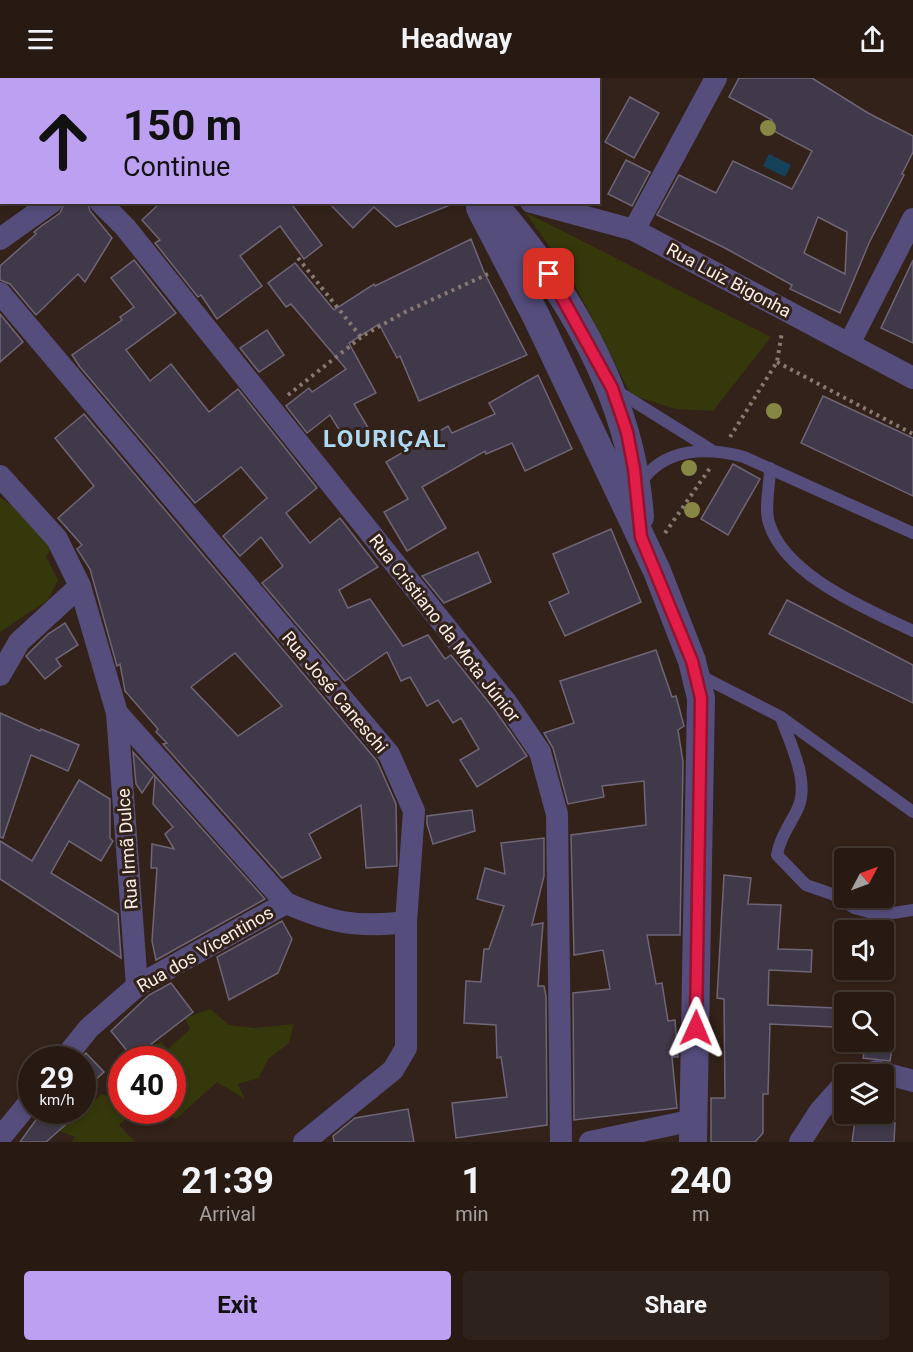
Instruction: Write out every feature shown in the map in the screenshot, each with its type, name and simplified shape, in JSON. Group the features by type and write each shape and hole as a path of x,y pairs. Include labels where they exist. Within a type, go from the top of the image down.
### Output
{"street":[{"path":"634,230 716,78"},
{"path":"0,239 49,204"},
{"name":"Rua Cristiano da Mota Júnior","path":"102,204 125,227 506,702 540,752 557,814 561,1142"},
{"name":"Rua Luiz Bigonha","path":"540,204 634,230 913,378"},
{"path":"487,205 508,265 536,316 641,537 696,673 701,698 694,1131 590,1142"},
{"path":"487,205 558,286 612,388 627,432 638,488 641,537"},
{"path":"849,344 913,219"},
{"name":"Rua José Caneschi","path":"0,293 389,754 414,811 406,922 406,1048 393,1070 304,1142"},
{"path":"0,476 57,539 80,586 117,713 286,903"},
{"path":"0,675 10,644 80,586"},
{"name":"Rua Irmã Dulce","path":"117,713 137,986"},
{"name":"Rua dos Vicentinos","path":"74,1046 89,1028 137,986 286,903 324,920 370,927 406,922"},
{"path":"894,1076 913,1081"},
{"path":"800,1142 820,1111 834,1095"},
{"path":"0,1138 18,1116"}],"lane":[{"path":"612,388 716,450 770,468 913,533"},
{"path":"638,488 647,473 676,455 716,450"},
{"path":"770,468 768,522 785,555 846,599 913,631"},
{"path":"696,673 781,717 913,812"},
{"path":"781,717 802,784 799,806 780,841 777,855 806,885 832,894 854,908 880,915 913,910"}],"path":[{"path":"298,258 361,337"},
{"path":"271,409 361,337 405,312 508,265"},
{"path":"669,530 716,450 777,363 785,310"},
{"path":"777,363 913,434"}],"green space":[{"path":"525,212 771,337 713,411 676,409 631,395 570,275"},
{"path":"0,497 57,539 46,557 58,580 48,600 0,632"},
{"path":"210,1009 229,1025 255,1028 294,1024 289,1043 268,1059 259,1078 238,1084 245,1099 217,1082 186,1110 186,1046 171,1046 190,1029 185,1018"},
{"path":"161,1042 165,1046 152,1046"},
{"path":"102,1094 108,1096 108,1124 120,1124 135,1142 72,1142 75,1137 59,1131 67,1124 96,1124 96,1099"}],"water":[{"path":"769,154 791,165 785,177 763,166"}],"building":[{"path":"739,78 812,78 868,113 913,136 913,152 902,174 904,175 869,243 840,313 790,289 792,285 725,248 657,215 679,175 716,193 733,161 792,189 812,151 768,128 772,120 729,97","holes":["818,217 847,232 845,274 804,253"]},
{"path":"630,97 659,113 634,158 605,142"},
{"path":"626,160 650,172 632,206 608,194"},
{"path":"64,204 88,204 90,211 112,238 85,282 78,274 36,315 10,284 0,280 0,266 36,234 34,232 60,213"},
{"path":"159,204 291,204 322,245 304,259 280,226 240,256 262,286 217,319 201,295 198,297 155,243 160,240 142,220"},
{"path":"330,204 453,204 396,227 374,207 353,228"},
{"path":"471,239 484,272 527,355 419,401 400,356 397,358 379,324 349,343 376,393 354,404 370,431 348,444 330,415 307,433 286,406 309,388 312,392 346,369 291,304 286,307 268,283 295,263 334,310 374,284 375,286"},
{"path":"134,260 176,313 126,350 150,381 171,364 209,412 238,389 317,488 286,513 310,543 340,518 378,567 339,590 348,608 370,599 403,646 428,635 445,659 451,655 495,710 527,756 477,787 460,760 479,749 461,718 453,723 438,700 427,706 410,677 401,681 387,652 345,681 262,583 283,566 261,537 240,556 223,536 267,498 241,467 195,503 80,367 72,355 122,320 120,317 134,307 111,278"},
{"path":"913,260 913,343 881,328"},
{"path":"0,314 23,342 0,362"},
{"path":"267,330 284,355 259,372 240,348"},
{"path":"538,375 572,449 525,471 512,443 486,454 485,451 422,487 446,528 407,551 384,512 408,499 386,462 448,426 452,433 495,414 489,403"},
{"path":"823,396 913,438 913,496 801,443"},
{"path":"84,414 377,761 396,804 397,866 366,868 361,805 309,834 321,858 282,878 163,744 167,743 156,732 158,729 125,691 120,664 117,666 90,569 77,549 82,545 58,518 94,486 55,438","holes":["235,653 282,706 238,736 191,687"]},
{"path":"733,464 760,479 728,535 701,519"},
{"path":"611,529 641,602 565,636 549,602 569,593 553,554"},
{"path":"478,552 491,582 444,603 422,576"},
{"path":"787,600 913,665 913,703 769,634"},
{"path":"65,623 78,645 56,659 61,666 45,679 26,656 48,634"},
{"path":"656,650 672,697 676,696 684,726 678,730 683,762 680,935 647,935 656,984 662,983 668,1021 675,1020 678,1057 672,1057 677,1108 574,1120 573,993 610,989 603,950 574,955 571,835 646,825 644,781 602,786 604,797 568,804 553,748 544,733 574,723 560,681"},
{"path":"0,713 79,745 68,771 31,755 3,838 0,837"},
{"path":"133,752 154,775 142,793 136,784"},
{"path":"155,776 265,899 156,960 152,941 157,868 151,868 152,844 174,849 165,834 173,827 153,804"},
{"path":"79,780 110,799 110,838 113,841 101,861 69,841 51,873 118,914 121,958 0,879 0,841 32,861"},
{"path":"472,810 475,831 433,844 427,816"},
{"path":"544,838 544,876 532,925 543,923 538,986 544,986 546,996 547,1125 456,1138 452,1103 507,1097 501,1057 497,1058 496,1025 464,1023 466,981 481,982 484,949 489,949 504,906 477,899 485,868 505,874 501,843"},
{"path":"724,875 751,878 748,904 781,905 778,949 812,950 811,972 769,970 768,1005 834,1008 834,1027 770,1024 768,1094 763,1094 763,1133 755,1142 711,1142 711,1098 725,1098 724,999 717,998"},
{"path":"282,921 292,939 278,973 229,1000 217,957"},
{"path":"171,983 193,1012 149,1046 123,1046 111,1031 149,995"},
{"path":"864,1052 891,1052 890,1061 863,1058"},
{"path":"96,1064 104,1072 96,1079"},
{"path":"408,1109 414,1142 334,1142 333,1136 355,1118"},
{"path":"895,1123 894,1142 852,1142 854,1124"},
{"path":"33,1124 66,1124 46,1142 20,1142"}],"district":[{"name":"LOURIÇAL","path":"385,439"}],"route":[{"path":"549,274 558,286 612,388 627,432 638,488 641,537 657,571 692,661 701,698 696,1028"}]}
